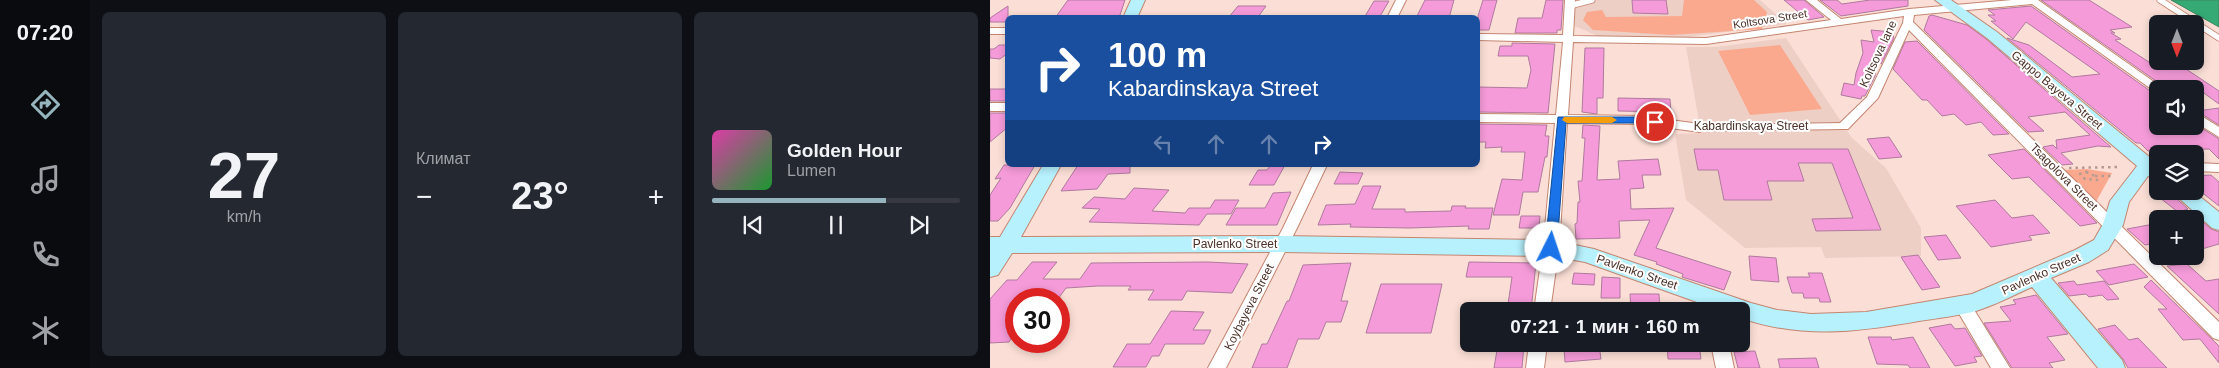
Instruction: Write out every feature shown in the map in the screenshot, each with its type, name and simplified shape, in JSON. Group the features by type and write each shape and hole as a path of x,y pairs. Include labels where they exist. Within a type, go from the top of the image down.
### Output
{"main road":[{"path":"1131,15 1138,0"},
{"name":"Gappo Bayeva Street","path":"1948,4 1998,41 2149,164"},
{"path":"990,269 998,245 1051,167"},
{"name":"Pavlenko Street","path":"1750,312 1777,319 1811,324 1858,322 1975,302 2082,256 2101,245 2113,225 2120,201 2149,173"},
{"path":"2191,200 2219,222"},
{"name":"Pavlenko Street","path":"998,245 1281,244 1551,248 1587,255 1704,302"},
{"path":"2036,276 2113,368"}],"street":[{"path":"1393,15 1400,0"},
{"path":"1811,0 1838,21"},
{"path":"2033,0 2149,83"},
{"name":"Koltsova Street","path":"1480,37 1706,41 1838,21 1908,18 1948,4 2033,0"},
{"path":"1543,302 1551,248 1568,39 1569,3"},
{"name":"Koltsova lane","path":"1844,126 1872,98 1908,18"},
{"name":"Tsagolova Street","path":"1908,18 2219,332"},
{"path":"990,31 1005,31"},
{"path":"990,106 1005,107"},
{"name":"Kabardinskaya Street","path":"1480,118 1640,120 1700,128"},
{"path":"2204,122 2219,133"},
{"name":"Koybayeva Street","path":"1217,368 1319,167"},
{"path":"2204,167 2219,168"},
{"path":"1962,305 2000,368"},
{"path":"1535,368 1537,352"},
{"path":"1722,352 1725,368"}],"lane":[{"path":"1569,3 1592,0"},
{"path":"2160,0 2219,38"},
{"name":"Kabardinskaya Street","path":"1700,128 1844,126"}],"path":[{"path":"2055,168 2118,167"},
{"path":"2095,176 2097,180 2090,181 2085,180 2080,174 2086,172 2095,176 2112,176"}],"shaded area":[{"path":"1572,0 1760,0 1787,24 1680,38 1598,36 1570,24"},
{"path":"1684,0 1754,0 1767,12 1762,29 1671,35 1593,30 1583,20 1587,12 1602,10 1606,17 1682,16"},
{"path":"2171,0 2219,0 2219,27 2204,19 2204,15 2198,15"},
{"path":"1786,38 1852,138 1886,168 1921,228 1921,256 1825,258 1821,247 1745,248 1686,200 1675,134 1701,133 1686,47 1715,47"},
{"path":"1780,45 1822,109 1750,115 1718,51"},
{"path":"2087,169 2112,173 2097,200 2096,209 2061,170"}],"building":[{"path":"1068,0 1125,0 1120,15 1057,15"},
{"path":"1425,0 1454,0 1450,15 1418,15"},
{"path":"1483,0 1497,0 1489,30 1480,30 1480,15 1478,15"},
{"path":"1546,0 1563,0 1561,30 1557,30 1557,33 1515,33 1518,18 1542,18"},
{"path":"1632,0 1666,0 1668,14 1633,13"},
{"path":"1784,0 1804,0 1824,17 1808,20"},
{"path":"1820,0 1837,0 1842,4 1870,0 1908,0 1908,6 1841,16"},
{"path":"2041,0 2089,0 2132,27 2110,30 2115,33 2111,33 2121,39 2115,40 2149,62 2149,70 2188,70 2202,80 2155,80"},
{"path":"1374,1 1389,1 1381,15 1366,15"},
{"path":"1008,6 1008,15 1005,15 1005,22 990,22 990,18"},
{"path":"1238,6 1266,6 1259,15 1230,15"},
{"path":"2031,6 2149,90 2149,135 2204,135 2204,130 2219,139 2219,159 2209,149 2204,149 2204,145 2149,145 2148,151 2007,38 2029,45 2072,77 2100,74 2026,22 2013,39 1991,21 1996,21 1988,15 1995,15 1988,10"},
{"path":"1932,15 1967,25 1986,39 2111,147 2098,146 2061,153 2073,164 2062,165 2043,147 2053,145 2057,149 2056,140 2090,135 2065,112 2028,117 2044,131 2028,132 1924,30 1929,16"},
{"path":"1871,30 1892,32 1894,38 1881,64 1877,56 1875,76 1865,96 1862,96 1861,99 1841,95 1844,83 1854,85 1863,53 1861,40 1874,42"},
{"path":"1917,41 2009,134 1993,135 1981,122 1966,125 1954,114 1942,116 1927,100 1922,100 1893,69 1905,42"},
{"path":"1512,43 1555,44 1548,113 1480,112 1480,87 1527,88 1531,70 1528,56 1498,56 1500,46 1512,46"},
{"path":"999,45 1005,45 1005,55 1000,59 990,58 990,49 994,49"},
{"path":"1585,48 1604,48 1603,98 1597,98 1597,114 1582,112"},
{"path":"2204,81 2219,91 2219,104 2204,93"},
{"path":"990,89 1005,89 1005,101 990,101"},
{"path":"1618,98 1670,99 1671,112 1618,111"},
{"path":"2219,108 2219,125 2204,115 2204,110"},
{"path":"990,113 1005,113 1005,130 990,142"},
{"path":"1480,124 1547,125 1545,136 1549,136 1547,157 1545,157 1538,192 1523,192 1519,215 1493,215 1502,179 1522,180 1525,152 1501,152 1502,147 1485,148 1486,142 1480,142"},
{"path":"1583,125 1600,126 1597,180 1620,179 1618,161 1658,159 1661,175 1642,175 1644,188 1630,189 1631,209 1674,208 1656,248 1731,272 1724,290 1682,277 1683,274 1656,264 1657,262 1634,255 1650,220 1619,221 1620,238 1576,239 1575,224 1577,223 1578,202 1580,202 1578,181 1582,181 1585,138 1582,138"},
{"path":"1889,137 1902,157 1879,159 1867,139"},
{"path":"1694,149 1848,149 1881,230 1816,231 1812,219 1853,218 1832,163 1798,163 1804,181 1767,181 1772,200 1724,200 1718,170 1698,170"},
{"path":"2024,149 2097,223 2080,226 2029,177 2012,179 1988,155"},
{"path":"1004,165 1005,167 1034,167 1010,208 998,221 990,221 990,195 1001,178 995,179"},
{"path":"1077,167 1130,167 1130,173 1108,174 1097,189 1061,191"},
{"path":"1269,167 1284,167 1274,185 1249,185 1258,170 1267,170"},
{"path":"1340,172 1363,173 1358,184 1334,184"},
{"path":"2204,175 2211,175 2219,182 2219,206 2204,194"},
{"path":"1363,186 1381,186 1372,209 1405,209 1405,212 1451,211 1452,206 1493,208 1489,229 1468,229 1469,226 1410,228 1350,227 1351,224 1318,225 1326,205 1355,204"},
{"path":"1134,188 1169,190 1152,211 1185,213 1189,208 1210,208 1215,200 1239,200 1231,214 1207,214 1199,225 1089,222 1100,209 1082,208 1094,197 1125,199"},
{"path":"1291,192 1277,225 1226,225 1236,208 1265,208 1273,193"},
{"path":"1995,200 2012,218 2033,215 2050,233 2029,236 2032,240 1991,247 1956,206"},
{"path":"2163,200 2178,200 2188,209 2175,210"},
{"path":"1521,216 1540,216 1539,228 1519,228"},
{"path":"2204,223 2211,229 2219,232 2219,244 2204,248"},
{"path":"2149,225 2149,244 2145,245 2127,229"},
{"path":"1946,235 1961,258 1938,260 1924,237"},
{"path":"1918,255 1940,287 1922,290 1901,257"},
{"path":"1749,256 1776,258 1779,282 1751,280"},
{"path":"1032,262 1057,262 1043,279 1080,279 1091,263 1208,262 1248,264 1232,293 1187,291 1182,300 1148,300 1154,290 1128,290 1131,286 1005,288 1005,342 990,343 990,299 1007,280 1017,280"},
{"path":"1469,262 1536,263 1532,302 1508,302 1512,277 1466,277"},
{"path":"1351,263 1341,301 1348,301 1341,322 1326,322 1319,339 1298,339 1287,368 1252,368 1262,344 1267,344 1287,301 1289,301 1303,265"},
{"path":"2134,264 2148,277 2109,285 2096,271"},
{"path":"2188,265 2206,281 2219,279 2219,314 2167,266"},
{"path":"1574,273 1595,274 1594,285 1572,284"},
{"path":"1808,273 1822,273 1831,302 1820,302 1819,298 1804,298 1803,293 1792,293 1787,277 1810,277"},
{"path":"1602,277 1620,278 1620,298 1601,298"},
{"path":"2151,280 2219,346 2219,363 2200,339 2183,340 2158,309 2167,309 2144,287"},
{"path":"2074,281 2077,285 2104,281 2119,299 2107,300 2102,295 2089,297 2086,294 2069,296 2058,283"},
{"path":"1381,284 1442,284 1431,333 1366,333"},
{"path":"1630,294 1659,294 1659,302 1630,302"},
{"path":"2036,295 2068,334 2047,337 2065,360 2049,363 2053,368 2012,368 1984,323 2011,321 2000,307 2016,304 2013,300"},
{"path":"1171,311 1204,312 1193,330 1211,330 1204,344 1165,344 1159,356 1152,356 1146,367 1113,367 1127,344 1150,344"},
{"path":"1951,324 1955,329 1965,328 1982,356 1974,357 1977,362 1955,366 1929,328"},
{"path":"2115,325 2129,340 2138,338 2167,368 2128,368 2123,359 2098,329"},
{"path":"1868,337 1891,337 1892,340 1913,337 1930,368 1910,368 1908,365 1877,364"},
{"path":"1755,351 1760,368 1738,368 1734,352"},
{"path":"1497,352 1523,352 1522,368 1494,368"},
{"path":"1564,352 1600,352 1601,359 1565,362"},
{"path":"1668,352 1700,352 1701,359 1668,359"},
{"path":"1816,358 1819,368 1780,368 1778,359"}],"slow traffic":[{"path":"1567,120 1612,120"}],"route":[{"path":"1551,248 1561,120 1640,120 1655,122"}]}
